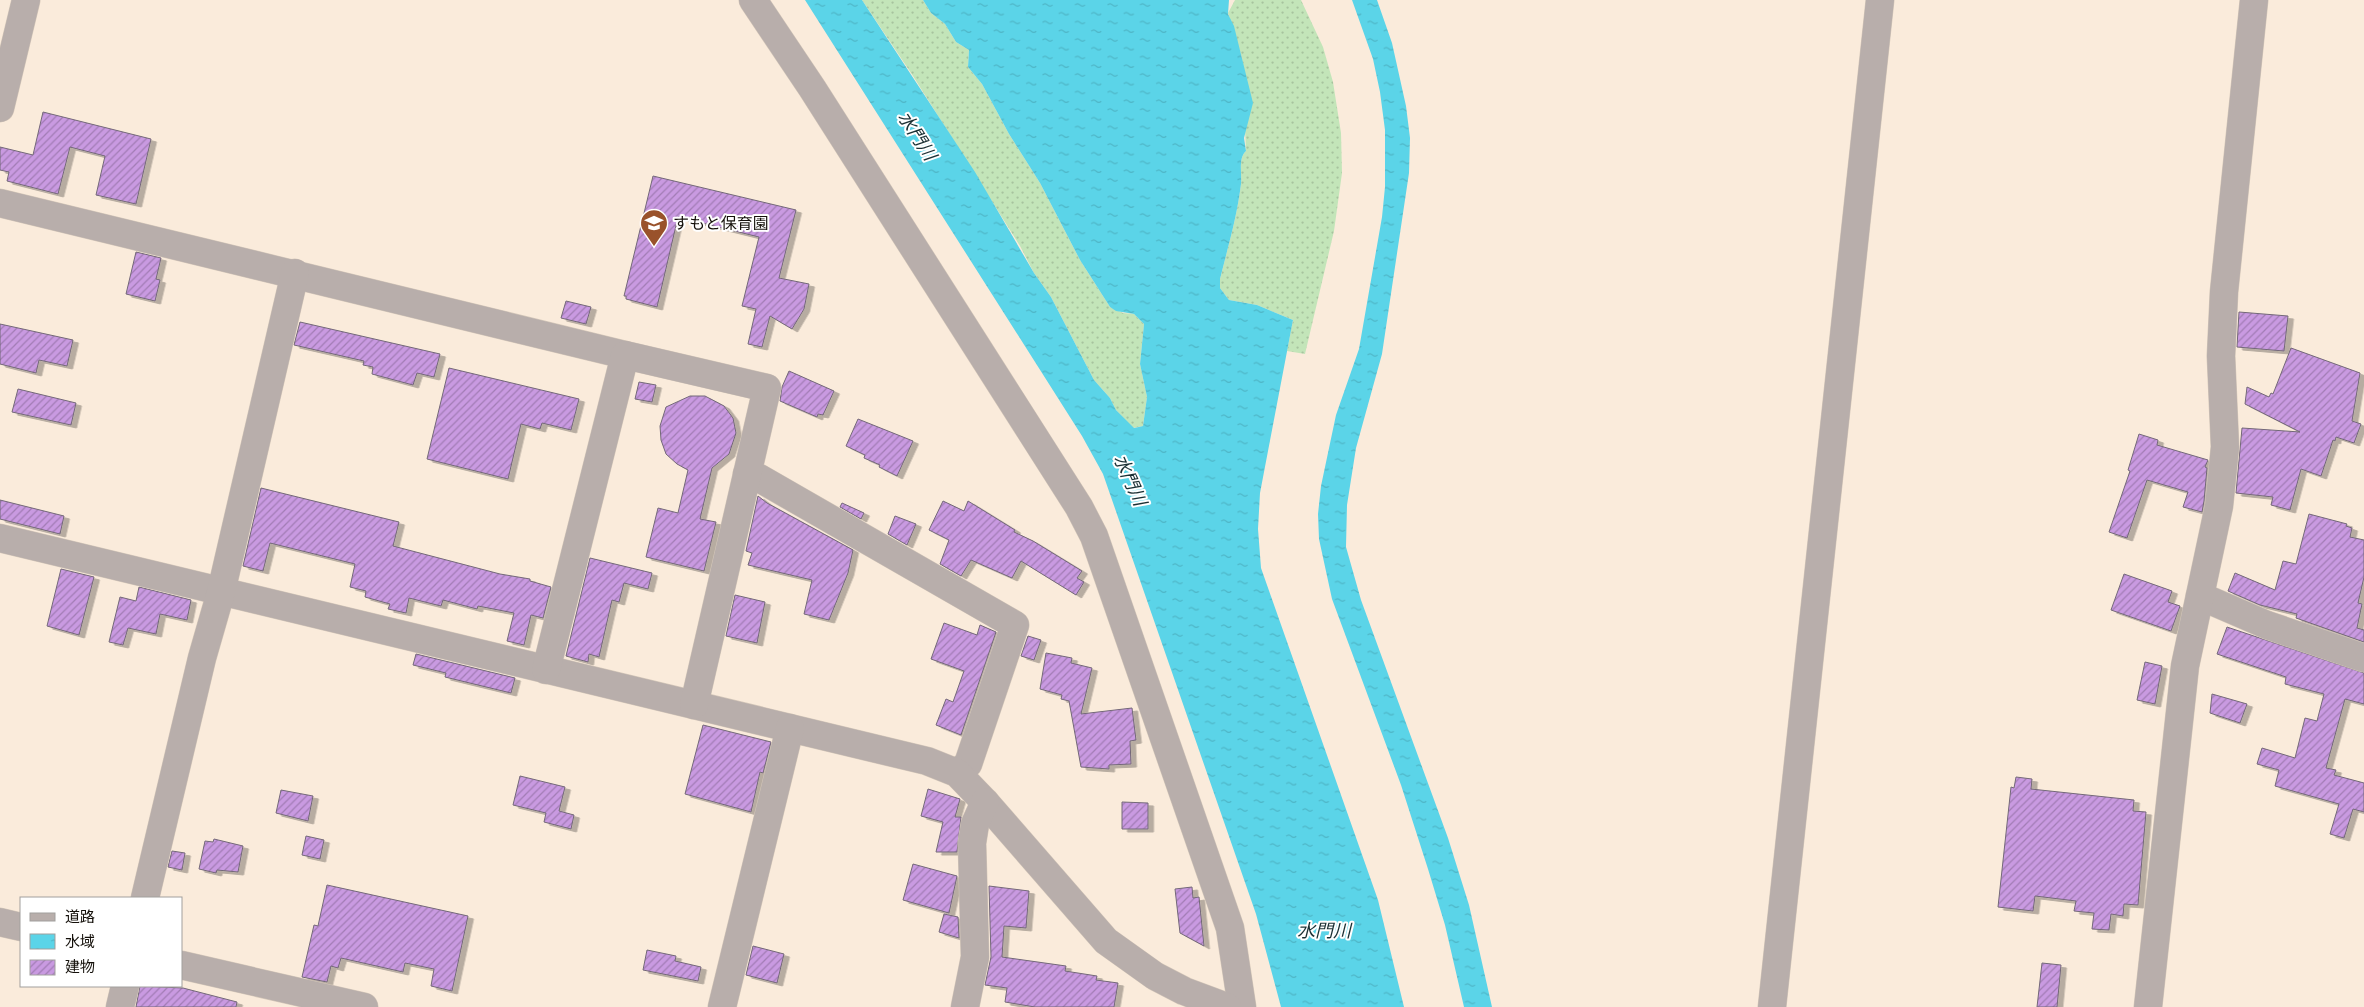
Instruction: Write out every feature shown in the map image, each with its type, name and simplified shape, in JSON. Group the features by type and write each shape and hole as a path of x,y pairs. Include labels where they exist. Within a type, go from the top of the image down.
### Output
{"street":[{"path":"0,108 26,0"},
{"path":"753,0 856,156 1074,499 1094,536 1230,928 1242,1007"},
{"path":"1772,1007 1880,0"},
{"path":"2148,1007 2185,666 2219,506 2226,447 2221,356 2224,292 2254,0"},
{"path":"0,203 767,388 694,706"},
{"path":"145,897 202,658 221,592 296,273"},
{"path":"546,670 625,355"},
{"path":"747,474 759,478 1015,625 968,764 957,774"},
{"path":"0,538 926,761 957,774 985,802 1106,941 1155,976 1184,991 1227,1007"},
{"path":"2200,596 2267,625 2364,658"},
{"path":"722,1007 790,728"},
{"path":"965,1007 975,957 972,843 975,824 985,802"},
{"path":"0,922 20,927"},
{"path":"182,965 364,1007"},
{"path":"120,1007 125,987"}],"green space":[{"path":"862,0 923,0 931,13 945,24 956,42 969,50 968,67 982,84 1009,134 1040,183 1080,260 1110,307 1123,313 1134,314 1144,324 1140,364 1147,397 1143,426 1133,428 1116,410 1110,398 1094,380 1051,297 1034,273 1020,246 913,76"},
{"path":"1235,0 1301,0 1323,47 1333,82 1341,133 1342,173 1334,231 1305,354 1287,351 1293,320 1257,305 1229,300 1220,288 1220,279 1232,232 1241,184 1241,162 1246,151 1242,58 1228,13"}],"water":[{"name":"水門川","path":"805,0 862,0 975,172 1034,273 1051,297 1094,380 1110,398 1116,410 1134,428 1143,426 1147,397 1140,364 1144,324 1134,314 1116,311 1110,307 1080,260 1040,183 1009,134 982,84 968,67 969,50 956,42 945,24 931,13 923,0 1229,0 1228,14 1234,26 1253,103 1244,138 1246,151 1241,162 1241,184 1232,232 1220,279 1220,288 1229,300 1257,305 1293,320 1260,493 1258,529 1261,568 1378,900 1404,1007 1281,1007 1256,914 1103,474 1082,436"},
{"path":"1352,0 1377,0 1392,43 1406,106 1410,138 1409,173 1382,354 1356,448 1347,505 1346,547 1361,600 1448,838 1469,905 1492,1007 1464,1007 1445,925 1428,869 1401,785 1332,599 1319,539 1318,514 1321,486 1336,415 1359,349 1382,217 1385,187 1385,130 1380,92 1373,59"}],"building":[{"path":"43,112 151,139 136,204 96,195 105,156 70,147 58,194 7,181 9,172 0,170 0,147 33,155"},
{"path":"653,176 796,210 779,278 809,284 804,309 792,329 770,316 762,347 748,344 756,309 742,306 759,237 678,217 657,307 626,299 626,296 624,296"},
{"path":"136,252 161,258 156,279 160,280 155,301 126,294"},
{"path":"566,301 591,307 586,324 561,318"},
{"path":"2239,312 2288,316 2284,351 2237,347"},
{"path":"300,322 440,354 434,377 417,373 413,385 372,374 373,367 363,365 364,361 294,345"},
{"path":"0,324 73,340 67,366 39,360 36,373 0,364"},
{"path":"2291,348 2360,373 2352,421 2361,424 2354,443 2336,437 2335,441 2333,440 2321,476 2301,469 2290,510 2271,505 2273,497 2236,493 2242,428 2300,432 2245,404 2247,387 2269,397 2271,393 2273,394"},
{"path":"449,368 579,399 571,430 542,423 540,429 521,424 508,479 427,459"},
{"path":"789,371 834,391 823,415 818,414 817,417 780,401 782,387"},
{"path":"639,382 656,385 652,402 635,399"},
{"path":"18,389 76,403 71,425 12,412"},
{"path":"690,396 705,396 724,406 733,418 736,433 729,454 712,468 700,519 716,522 704,571 646,557 658,508 678,513 688,470 677,464 666,454 661,440 660,426 666,407"},
{"path":"858,419 913,441 897,476 879,467 880,465 864,458 865,455 846,446"},
{"path":"2139,434 2158,440 2157,445 2208,460 2205,467 2207,468 2204,501 2202,512 2183,507 2188,492 2147,480 2127,538 2109,532 2130,471 2128,470"},
{"path":"261,488 399,522 393,546 500,574 530,579 530,581 551,587 543,618 531,615 524,645 507,641 514,613 478,606 477,609 443,600 441,606 409,598 406,613 388,609 390,604 365,597 366,591 350,587 355,564 270,543 263,571 243,566"},
{"path":"758,496 767,503 853,550 848,573 829,620 804,614 812,580 748,565 752,553 746,551"},
{"path":"0,500 64,516 60,534 0,519"},
{"path":"943,501 964,511 968,501 1015,530 1014,532 1033,541 1082,571 1077,578 1084,582 1076,595 1021,561 1012,578 971,560 961,576 940,564 949,540 929,530"},
{"path":"842,503 864,513 861,519 840,507"},
{"path":"2309,514 2347,524 2346,526 2352,528 2350,537 2364,540 2364,577 2358,603 2362,604 2357,628 2364,630 2364,642 2296,618 2297,614 2260,605 2228,591 2235,573 2275,590 2283,561 2296,564"},
{"path":"895,516 916,524 907,545 888,534"},
{"path":"590,558 652,573 648,589 624,583 619,602 612,600 599,657 589,654 588,662 566,656"},
{"path":"61,569 94,577 79,635 47,626"},
{"path":"2124,574 2172,591 2168,602 2180,606 2171,631 2111,610"},
{"path":"139,587 191,600 187,620 160,614 156,634 128,628 123,645 109,642 120,597 136,601"},
{"path":"735,595 765,602 757,643 726,636"},
{"path":"944,623 977,635 980,625 996,632 961,735 936,725 946,699 953,702 964,671 931,659"},
{"path":"2227,627 2364,673 2364,704 2345,699 2326,768 2336,770 2334,775 2364,783 2364,812 2353,809 2344,838 2330,834 2339,804 2275,786 2279,770 2257,764 2262,748 2295,758 2305,718 2317,721 2324,694 2285,684 2286,677 2217,654"},
{"path":"1028,636 1041,640 1034,660 1021,656"},
{"path":"1046,653 1072,658 1071,663 1092,668 1081,714 1132,708 1136,740 1130,741 1131,764 1109,765 1109,769 1081,767 1069,701 1061,699 1062,695 1040,689"},
{"path":"416,654 515,678 511,693 445,677 446,673 413,665"},
{"path":"2145,662 2162,666 2155,704 2137,700"},
{"path":"2212,694 2247,704 2240,723 2210,713"},
{"path":"703,725 771,742 763,773 760,772 751,812 685,794"},
{"path":"520,776 565,787 559,811 574,815 571,829 544,822 546,813 513,805"},
{"path":"2016,777 2032,779 2031,789 2134,800 2133,811 2146,812 2138,905 2124,904 2123,916 2111,914 2109,930 2092,929 2094,913 2074,911 2076,901 2035,896 2033,911 1998,907 2011,787 2014,788"},
{"path":"928,789 960,799 955,817 961,817 957,852 936,852 943,822 921,816"},
{"path":"281,790 313,796 308,821 276,813"},
{"path":"1122,802 1148,803 1148,829 1122,829"},
{"path":"306,836 324,840 320,859 302,855"},
{"path":"214,839 243,846 238,872 217,870 216,873 199,869 205,841 213,842"},
{"path":"172,851 185,853 182,870 168,867"},
{"path":"913,864 957,876 949,913 903,900"},
{"path":"327,885 468,916 452,991 431,986 434,969 405,963 403,972 341,958 338,968 331,966 327,982 302,977 314,925 318,926"},
{"path":"989,886 1029,891 1026,928 1004,926 1002,957 1066,966 1065,971 1097,976 1096,980 1118,983 1114,1007 1035,1007 1005,1002 1007,988 985,985 991,957"},
{"path":"1192,887 1193,898 1199,897 1204,946 1180,933 1175,889"},
{"path":"944,914 958,917 959,938 939,932"},
{"path":"753,946 784,954 777,983 746,975"},
{"path":"647,950 676,956 675,961 701,967 698,981 643,970"},
{"path":"2042,963 2061,965 2057,1007 2037,1007"},
{"path":"140,987 183,988 237,1002 236,1007 136,1007"}],"place":[{"name":"すもと保育園","path":"654,247"}]}
